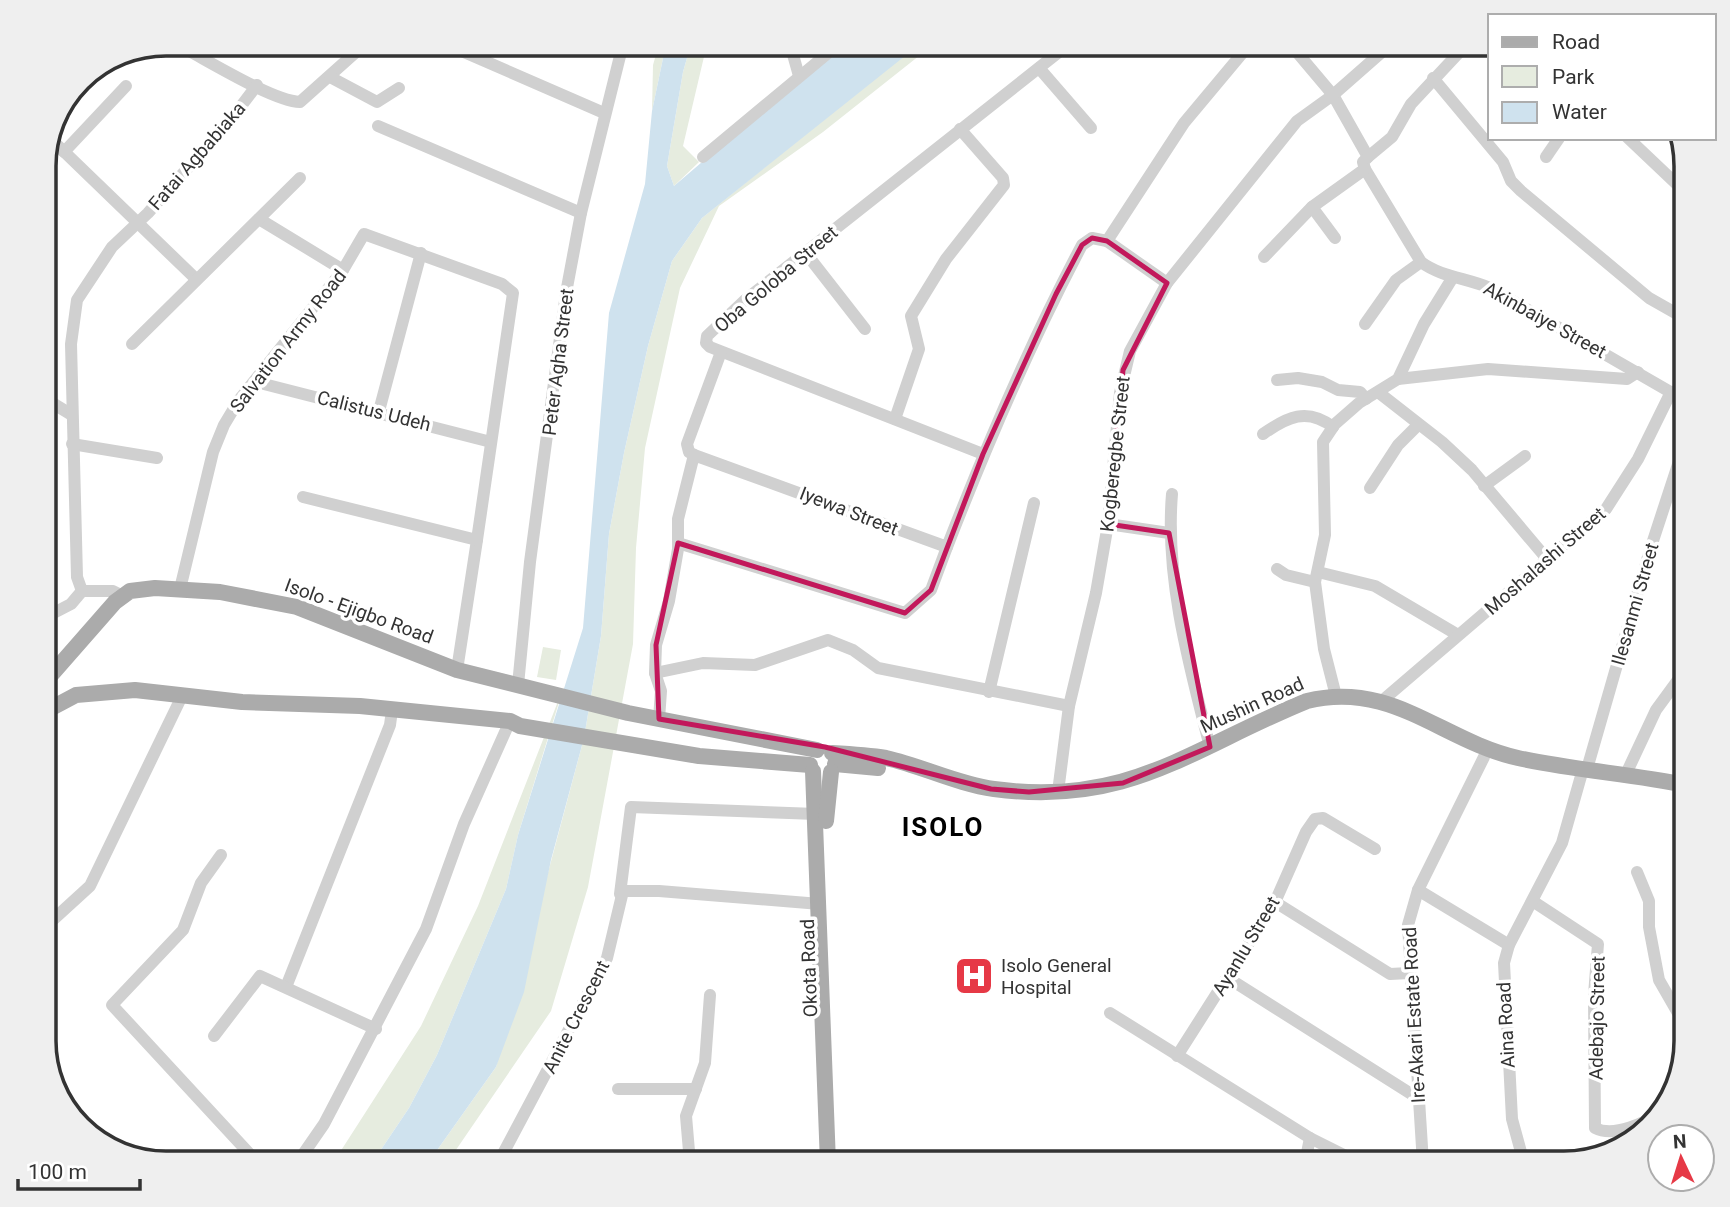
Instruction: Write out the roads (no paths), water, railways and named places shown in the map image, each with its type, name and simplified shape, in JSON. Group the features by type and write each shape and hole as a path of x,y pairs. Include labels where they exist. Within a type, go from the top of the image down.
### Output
{"main road":[{"name":"Isolo - Ejigbo Road","path":"123,596 138,589 180,589 220,592 298,607 457,670 659,719"},
{"path":"56,670 123,596"},
{"path":"56,704 76,695 135,690 182,696 392,710 515,723 699,757 811,768"},
{"name":"Mushin Road","path":"829,760 885,758 991,789 1058,792 1123,783 1176,764 1307,701 1336,696 1383,700 1488,748 1517,757 1674,792"},
{"name":"Mushin Road","path":"829,760 883,769 956,789 1029,802 1088,797 1158,781 1285,719 1309,709 1340,704 1381,709 1484,757 1584,772 1626,774 1674,783"},
{"path":"659,719 829,760"},
{"path":"828,1151 816,814 810,758 829,760"},
{"name":"Okota Road","path":"829,760 826,845 837,1151"}],"street":[{"path":"200,56 292,102 300,102 352,56"},
{"path":"473,56 604,113"},
{"name":"Peter Agha Street","path":"524,687 530,562 566,293 581,213 620,56"},
{"path":"793,56 799,76"},
{"path":"703,157 824,56"},
{"name":"Oba Goloba Street","path":"983,454 721,352 706,344 707,336 744,301 1054,56"},
{"path":"1107,241 1178,132 1240,56"},
{"path":"1300,56 1333,96 1366,163 1421,262 1396,281 1365,324"},
{"name":"Kogberegbe Street","path":"1058,792 1069,706 1096,593 1108,524 1124,370 1142,325 1167,284 1297,121 1333,96 1378,56"},
{"path":"1264,257 1312,207 1366,163 1392,137 1411,104 1455,56"},
{"path":"1039,68 1091,128"},
{"path":"330,77 377,102 398,89"},
{"path":"1433,78 1503,162 1511,181 1521,191 1649,298 1674,312"},
{"name":"Fatai Agbabiaka","path":"82,592 76,558 72,444 71,344 77,300 112,247 148,213 232,118 257,85"},
{"path":"64,152 126,86"},
{"path":"378,126 581,213"},
{"path":"895,419 919,349 911,316 946,259 1003,185 1003,178 960,129"},
{"path":"1546,157 1558,140"},
{"path":"1630,140 1674,182"},
{"path":"58,146 196,279"},
{"path":"132,344 300,178"},
{"path":"1312,207 1335,238"},
{"path":"259,219 343,270"},
{"name":"Salvation Army Road","path":"180,589 213,452 224,425 343,270 364,234 502,284 513,293 491,442"},
{"path":"678,543 905,613 931,590 983,454 1031,346 1082,245 1092,239 1107,241 1167,284"},
{"path":"805,252 865,329"},
{"path":"379,411 421,253"},
{"name":"Akinbaiye Street","path":"1421,262 1432,270 1453,277 1468,278 1490,288 1674,394"},
{"path":"1398,379 1424,324 1453,277"},
{"path":"659,719 661,691 654,673 656,645 669,601 678,543 678,519 694,455 689,452 687,444 721,352"},
{"path":"1336,696 1324,649 1317,577 1325,535 1323,442 1333,427 1366,399 1398,379 1488,369 1627,379 1638,372"},
{"path":"1277,380 1298,378 1322,382 1338,390 1360,392 1366,399"},
{"name":"Calistus Udeh","path":"256,382 379,411 491,442"},
{"path":"1378,392 1442,442 1547,559"},
{"name":"Moshalashi Street","path":"1383,700 1606,509 1638,459 1671,392"},
{"path":"56,405 72,415"},
{"path":"1263,434 1298,414 1317,417 1333,427"},
{"path":"1370,488 1398,445 1418,425"},
{"path":"457,670 491,442"},
{"path":"72,444 157,458"},
{"name":"Iyewa Street","path":"694,455 947,547"},
{"path":"1484,486 1525,456"},
{"name":"Ilesanmi Street","path":"1584,772 1674,477"},
{"path":"1172,494 1169,533 1188,654 1210,747"},
{"path":"303,497 477,540"},
{"path":"989,692 1034,503"},
{"path":"1108,524 1169,533"},
{"path":"1277,569 1286,575 1375,586 1458,635"},
{"path":"56,612 71,604 82,592 113,591 123,596"},
{"path":"654,673 703,663 755,665 828,640 853,650 878,668 1069,706"},
{"path":"1626,774 1656,710 1674,685"},
{"path":"56,917 90,886 182,696"},
{"path":"286,987 390,726 392,710"},
{"path":"305,1151 324,1124 376,1029 426,929 464,824 515,723"},
{"name":"Ire-Akari Estate Road","path":"1422,1151 1416,1097 1408,925 1418,890 1484,757"},
{"name":"Aina Road","path":"1521,1151 1512,1119 1503,983 1509,945 1534,902 1562,843 1584,772"},
{"name":"Anite Crescent","path":"504,1151 607,958 620,894 631,807 816,814"},
{"name":"Ayanlu Street","path":"1177,1056 1275,902 1306,832 1315,819 1323,818 1375,849"},
{"path":"220,855 201,883 183,930 112,1005 247,1151"},
{"path":"1637,872 1649,901 1648,927 1659,979 1674,1006"},
{"path":"620,894 625,890 659,891 820,904"},
{"path":"1418,890 1509,945"},
{"path":"1275,902 1390,974 1409,973"},
{"name":"Adebajo Street","path":"1534,902 1596,940 1598,944 1594,995 1595,1128 1602,1131 1627,1128"},
{"path":"214,1036 260,976 376,1029"},
{"path":"1228,978 1416,1097"},
{"path":"689,1151 686,1116 705,1063 710,995"},
{"path":"1110,1013 1310,1138 1336,1151"},
{"path":"618,1089 696,1089"},
{"path":"1627,1128 1638,1123"},
{"path":"1307,1151 1310,1138"}],"water":[{"path":"663,56 688,56 667,166 674,186 826,56 905,56 702,218 672,261 648,346 624,453 609,534 601,636 584,738 551,860 524,992 496,1067 436,1151 380,1151 409,1108 437,1055 506,889 518,835 583,628 609,313 645,184 652,111"}],"place":[{"name":"Isolo General Hospital","path":"974,976"}],"district":[{"name":"ISOLO","path":"943,827"}]}
